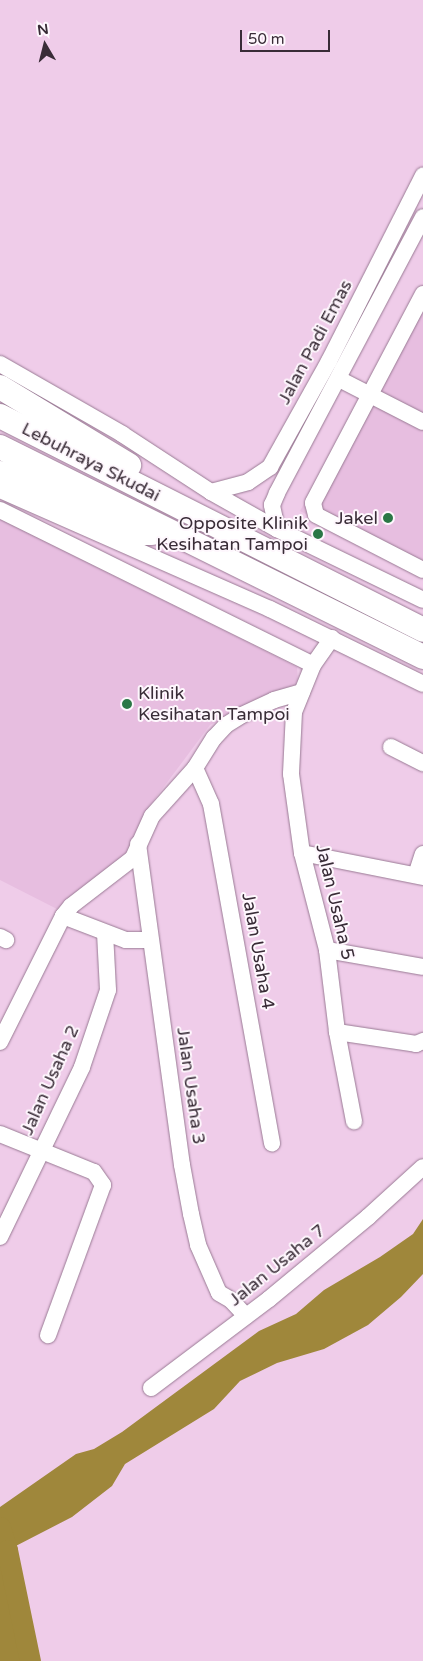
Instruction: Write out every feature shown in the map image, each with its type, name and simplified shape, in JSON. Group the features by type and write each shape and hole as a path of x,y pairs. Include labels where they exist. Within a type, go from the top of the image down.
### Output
{"highway":[{"path":"0,387 149,478 208,521"},
{"name":"Lebuhraya Skudai","path":"0,416 423,630"},
{"name":"Lebuhraya Skudai","path":"0,447 169,533 423,657"},
{"path":"0,473 134,533 169,533"}],"street":[{"name":"Jalan Padi Emas","path":"211,492 248,482 270,467 328,361 423,176"},
{"path":"277,529 272,505 277,493 423,217"},
{"path":"423,294 313,503 316,514 423,570"},
{"path":"0,364 122,434 211,492 277,529 423,600"},
{"path":"339,379 423,422"},
{"path":"0,490 85,526 332,638 423,684"},
{"path":"0,510 312,666"},
{"path":"75,548 85,526"},
{"name":"Jalan Usaha 5","path":"332,638 312,666 294,712 291,774 302,853 327,950 337,1032 354,1121"},
{"path":"0,1042 63,916 71,906 132,858 152,816 195,768 214,738 226,725 242,715 274,700 302,692"},
{"path":"391,747 423,763"},
{"name":"Jalan Usaha 4","path":"195,768 211,804 272,1144"},
{"name":"Jalan Usaha 3","path":"138,844 182,1165 198,1245 219,1293 231,1300 246,1316"},
{"path":"302,853 419,876 423,854"},
{"path":"63,916 126,940 150,940"},
{"name":"Jalan Usaha 2","path":"0,1236 82,1067 108,990 105,932"},
{"path":"327,950 423,967"},
{"path":"337,1032 416,1044 423,1041"},
{"path":"0,1134 94,1172 103,1185 48,1335"},
{"name":"Jalan Usaha 7","path":"151,1388 246,1316 368,1217 423,1167"}],"shaded area":[{"path":"423,287 423,576 300,511"},
{"name":"Klinik Kesihatan Tampoi","path":"0,519 297,667 298,684 210,725 148,808 127,855 57,909 0,880"},
{"path":"423,1219 423,1274 401,1297 368,1325 324,1349 277,1363 240,1381 214,1409 125,1464 112,1486 72,1517 8,1550 30,1661 0,1661 0,1507 76,1454 94,1449 122,1432 259,1331 296,1314 324,1290 380,1257 413,1234"}],"waterway":[{"path":"0,1527 7,1550 30,1661"}],"place":[{"name":"Jakel","path":"388,518"},
{"name":"Opposite Klinik Kesihatan Tampoi","path":"318,534"},
{"name":"Klinik Kesihatan Tampoi","path":"127,704"}]}
